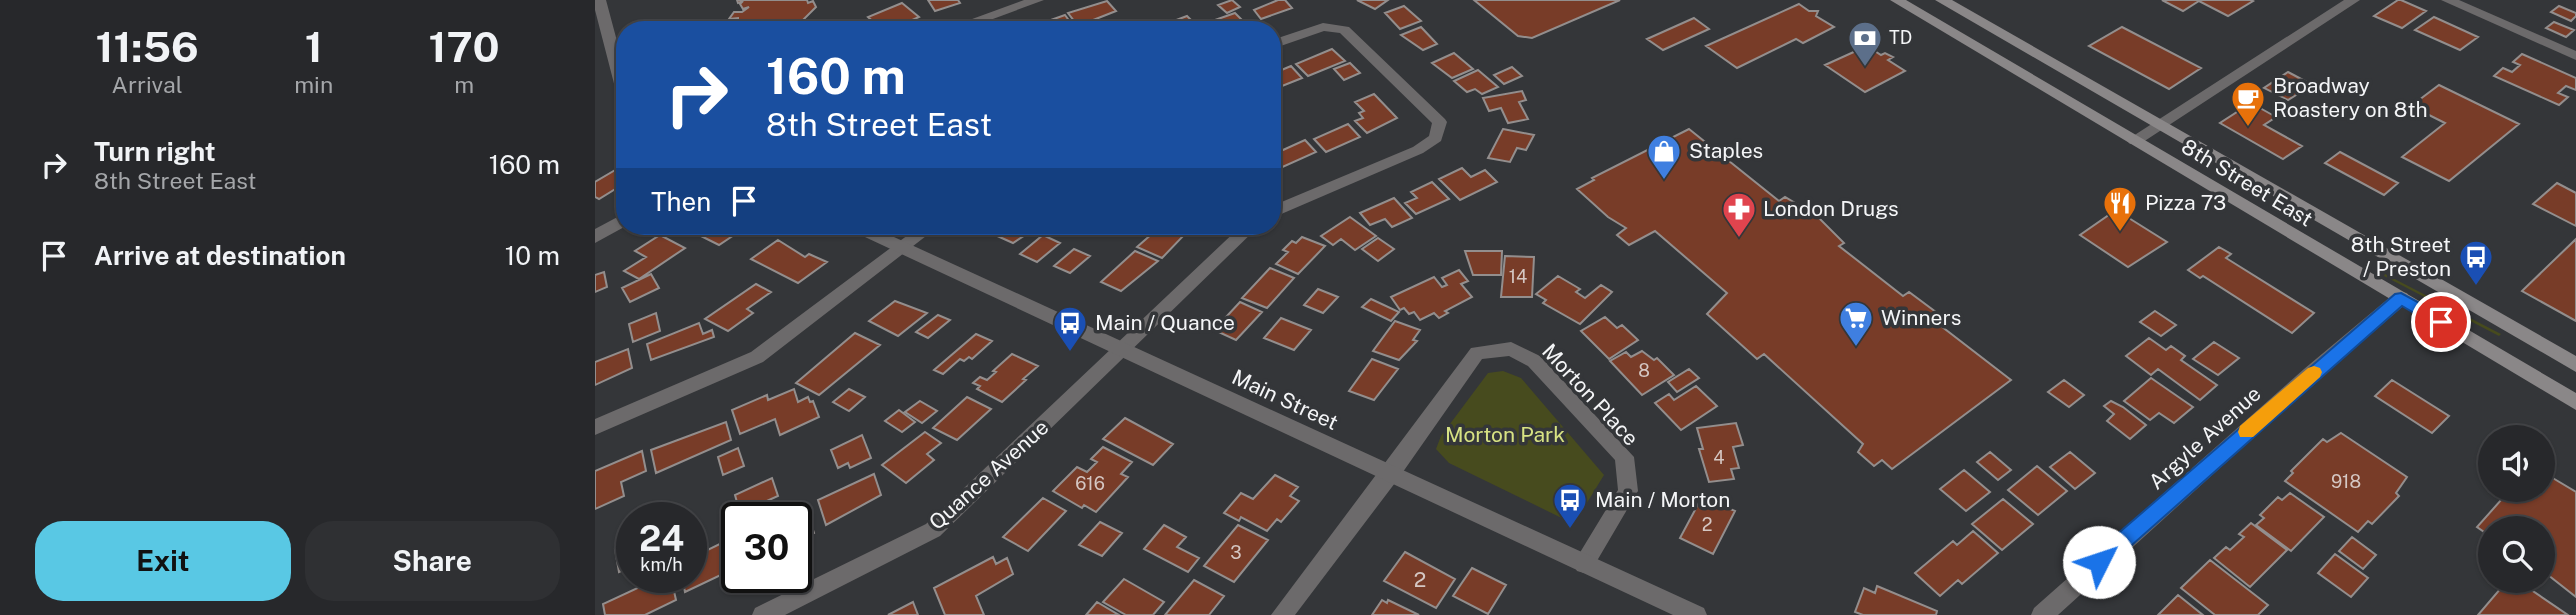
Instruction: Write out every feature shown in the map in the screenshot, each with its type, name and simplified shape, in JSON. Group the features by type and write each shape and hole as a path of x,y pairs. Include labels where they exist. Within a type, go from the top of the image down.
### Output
{"main road":[{"name":"8th Street East","path":"1897,0 2576,402"},
{"name":"8th Street East","path":"1941,0 2576,365"}],"street":[{"path":"599,0 616,65"},
{"path":"975,21 1037,0"},
{"path":"2135,141 2353,0"},
{"path":"2448,0 2576,56"},
{"path":"1281,42 1323,27 1344,30 1440,122 1436,138 1418,150 1281,209"},
{"path":"595,237 616,224"},
{"name":"Main Street","path":"876,235 1696,615"},
{"path":"595,427 757,358 918,235"},
{"name":"Quance Avenue","path":"763,615 933,530 1242,235"},
{"name":"Argyle Avenue","path":"2042,615 2301,383 2401,298"},
{"name":"Morton Place","path":"1282,615 1391,473 1477,353 1511,349 1534,361 1624,457 1628,492 1584,564"}],"green space":[{"path":"2385,274 2501,334 2499,336 2384,276"},
{"name":"Morton Park","path":"1503,371 1521,378 1604,475 1574,524 1449,463 1436,449 1441,436 1488,373"}],"building":[{"path":"737,0 807,0 808,3 813,1 816,7 802,21 729,19 734,12 742,12 749,7 743,9 740,4 743,1 738,3"},
{"path":"928,0 958,0 960,3 935,11"},
{"path":"1232,0 1240,7 1227,13 1218,5"},
{"path":"1278,0 1285,0 1292,8 1261,19 1254,10"},
{"path":"1357,0 1388,0 1375,9"},
{"path":"1474,0 1620,0 1532,38 1518,36"},
{"path":"2162,0 2253,1 2228,16 2199,1 2183,11"},
{"path":"2398,0 2426,11 2402,28 2374,16"},
{"path":"1107,1 1116,11 1091,21 1074,21 1068,13"},
{"path":"902,3 919,17 910,21 872,21 868,17"},
{"path":"1799,4 1809,11 1818,11 1816,16 1834,27 1803,43 1796,39 1737,68 1706,46"},
{"path":"1404,6 1421,21 1400,29 1385,13"},
{"path":"2559,6 2576,13 2576,16 2571,21 2551,12"},
{"path":"1235,13 1243,21 1216,21"},
{"path":"1065,15 1069,21 1048,21"},
{"path":"1187,16 1192,21 1174,21"},
{"path":"2434,17 2478,37 2460,50 2415,30"},
{"path":"1694,18 1709,29 1663,50 1647,39"},
{"path":"2554,22 2574,30 2566,37 2546,28"},
{"path":"1421,27 1437,44 1423,50 1401,35"},
{"path":"2122,27 2201,68 2169,89 2089,46"},
{"name":"TD","path":"1867,46 1881,55 1885,53 1893,57 1888,60 1905,71 1865,92 1825,65"},
{"path":"1332,49 1345,61 1308,76 1296,64"},
{"path":"1454,53 1473,69 1452,78 1432,63"},
{"path":"2522,54 2576,78 2576,90 2566,86 2558,93 2568,97 2559,105 2494,76 2503,68 2512,72 2520,65 2513,62"},
{"path":"1350,63 1360,73 1344,80 1334,69"},
{"path":"1291,66 1302,78 1281,86 1281,70"},
{"path":"1512,67 1522,76 1504,84 1494,75"},
{"path":"1478,70 1498,87 1482,94 1475,89 1467,92 1454,81"},
{"path":"2288,72 2305,81 2293,90 2299,93 2288,100 2264,88"},
{"path":"2439,85 2519,124 2449,181 2402,157 2445,123 2411,106"},
{"path":"1522,91 1526,100 1519,102 1528,119 1508,123 1501,108 1489,111 1483,98"},
{"path":"1374,94 1397,118 1367,133 1355,121 1363,118 1359,113 1364,111 1355,102"},
{"path":"2251,103 2276,117 2264,125 2302,146 2283,159 2220,123"},
{"path":"1348,124 1360,137 1326,152 1314,139"},
{"path":"1503,129 1534,135 1526,150 1517,148 1510,162 1488,158"},
{"path":"1689,129 1779,201 1785,197 1817,216 1844,243 1839,246 1903,296 1909,292 1948,321 1941,326 2011,380 1892,469 1882,460 1874,466 1858,452 1863,444 1764,354 1757,359 1707,314 1727,293 1655,231 1629,245 1617,235 1626,228 1608,217 1577,189 1594,180 1592,178"},
{"path":"1305,140 1316,152 1281,168 1281,151"},
{"path":"2340,152 2398,183 2384,195 2325,163"},
{"path":"1462,168 1471,177 1485,170 1497,182 1460,200 1439,179"},
{"path":"616,170 616,189 599,199 595,197 595,182"},
{"path":"1432,182 1449,199 1416,214 1405,203 1417,198 1411,192"},
{"path":"2557,183 2576,193 2576,226 2533,204"},
{"path":"1394,198 1412,218 1392,227 1385,219 1370,225 1360,213"},
{"path":"2116,210 2167,242 2128,267 2080,235"},
{"path":"1350,217 1376,236 1355,250 1341,239 1333,245 1321,236"},
{"path":"660,235 685,248 639,279 624,271 646,257 635,251"},
{"path":"699,235 734,235 719,245"},
{"path":"995,235 1025,235 1013,243"},
{"path":"1043,235 1060,243 1037,262 1020,254"},
{"path":"1151,235 1184,235 1162,258 1137,247"},
{"path":"1302,237 1325,246 1298,274 1276,264 1288,252 1283,250 1292,241 1296,243"},
{"path":"1378,238 1394,249 1378,261 1362,249"},
{"path":"2576,239 2576,321 2522,291"},
{"path":"778,240 805,257 809,254 827,262 798,283 751,259"},
{"path":"2219,247 2231,254 2226,258 2314,313 2292,333 2203,276 2200,278 2188,270"},
{"path":"1074,249 1090,256 1070,273 1054,266"},
{"path":"1135,251 1158,261 1121,291 1101,282"},
{"path":"1465,251 1502,251 1501,275 1473,275"},
{"path":"1505,256 1534,257 1532,297 1501,297"},
{"path":"1270,268 1294,278 1267,308 1242,298"},
{"path":"1459,270 1468,281 1461,284 1472,297 1445,311 1448,313 1439,318 1434,313 1420,320 1414,312 1409,314 1404,308 1400,310 1391,297 1434,277 1442,287 1447,285 1442,278"},
{"path":"604,272 607,287 595,292 595,275"},
{"path":"651,274 659,288 630,302 622,288"},
{"path":"1558,276 1580,289 1576,292 1585,298 1601,285 1612,292 1580,324 1543,303 1546,300 1536,294"},
{"path":"756,284 771,292 747,309 753,313 728,331 705,319"},
{"path":"1318,289 1338,297 1323,313 1304,305"},
{"path":"1371,299 1399,312 1391,321 1362,307"},
{"path":"895,301 927,313 898,336 869,321"},
{"path":"1240,302 1262,312 1236,340 1214,330"},
{"path":"2155,311 2176,325 2161,336 2140,322"},
{"path":"656,313 660,331 633,342 629,324"},
{"path":"938,315 950,320 928,338 916,332"},
{"path":"1605,317 1617,328 1622,325 1638,340 1609,359 1581,331"},
{"path":"1281,318 1311,330 1294,350 1264,338"},
{"path":"1395,321 1420,330 1413,340 1417,341 1399,360 1373,351"},
{"path":"699,323 703,334 712,330 714,337 651,360 647,344"},
{"path":"855,333 880,345 819,395 796,383"},
{"path":"976,334 992,341 972,359 960,359 943,374 934,370"},
{"path":"2149,338 2166,350 2171,346 2185,356 2181,360 2217,385 2200,400 2158,369 2151,375 2126,356"},
{"path":"2214,342 2239,358 2218,375 2193,359"},
{"path":"628,349 632,368 595,385 595,362"},
{"path":"1642,351 1654,360 1657,358 1674,375 1642,395 1610,361 1626,352 1631,357"},
{"path":"1012,354 1038,366 1002,402 977,389 980,386 973,383 980,377 987,380"},
{"path":"1372,359 1398,369 1374,400 1349,391"},
{"path":"1689,369 1699,378 1677,392 1668,382"},
{"path":"2151,378 2193,407 2174,423 2159,413 2150,420 2124,401"},
{"path":"2064,380 2084,395 2069,407 2048,392"},
{"path":"2392,380 2449,416 2432,433 2375,396"},
{"path":"1696,386 1717,406 1681,430 1655,403 1669,394 1674,400"},
{"path":"794,389 798,402 808,397 810,402 813,401 819,417 780,435 775,419 740,434 732,410 767,395 768,400"},
{"path":"849,389 865,397 849,411 833,402"},
{"path":"967,397 991,409 957,440 933,428"},
{"path":"920,401 937,411 922,423 905,412"},
{"path":"2111,401 2146,425 2130,439 2107,421 2114,414 2104,406"},
{"path":"899,410 915,422 902,432 885,421"},
{"path":"1125,418 1173,444 1153,465 1103,439"},
{"path":"726,422 731,440 656,473 651,450"},
{"path":"1736,423 1743,445 1733,447 1739,468 1731,469 1734,479 1709,482 1699,449 1703,449 1697,428"},
{"path":"925,432 941,443 927,454 934,460 906,483 882,465"},
{"path":"2341,433 2407,477 2396,493 2399,496 2372,524 2368,521 2358,532 2285,481 2293,473 2291,471 2323,439 2327,442"},
{"path":"862,435 871,458 850,468 848,463 838,468 831,450"},
{"path":"1103,447 1132,462 1121,474 1128,477 1096,512 1084,505 1082,508 1053,491 1077,467 1087,472 1097,462 1091,459"},
{"path":"738,448 744,466 723,475 718,457"},
{"path":"642,451 646,471 621,482 624,496 595,509 595,471"},
{"path":"1990,452 2011,470 1998,480 1977,462"},
{"path":"2070,452 2095,473 2075,489 2050,467"},
{"path":"2037,466 2067,491 2038,515 2008,490"},
{"path":"1964,470 1990,492 1966,511 1940,489"},
{"path":"874,474 881,495 826,525 818,500"},
{"path":"1275,475 1298,487 1290,496 1299,501 1281,522 1277,519 1267,531 1241,517 1239,521 1224,513 1241,493 1253,499"},
{"path":"772,478 778,496 765,502 737,502 735,495"},
{"path":"2555,479 2576,492 2576,597 2555,580 2555,516 2487,516 2499,502 2555,502"},
{"path":"2290,493 2324,517 2291,551 2256,525 2264,518 2260,515 2278,497 2282,500"},
{"path":"1702,497 1735,511 1713,554 1680,538"},
{"path":"1043,498 1066,511 1028,551 1003,537"},
{"path":"2003,499 2033,524 2002,550 1972,524"},
{"path":"1100,522 1122,533 1102,556 1079,545"},
{"path":"2251,523 2287,550 2250,587 2214,558 2226,547 2230,550 2244,537 2239,534"},
{"path":"1164,525 1186,537 1177,547 1199,558 1188,572 1144,549"},
{"path":"1238,525 1268,540 1234,582 1204,566"},
{"path":"1973,531 1998,553 1962,584 1958,580 1940,596 1915,573 1953,541 1957,545"},
{"path":"2352,537 2376,555 2363,569 2339,551"},
{"path":"721,543 721,575 707,582 707,550"},
{"path":"1405,552 1455,579 1436,608 1384,581"},
{"path":"2335,554 2368,578 2351,597 2318,573"},
{"path":"993,557 996,564 1007,558 1013,574 976,596 984,615 945,615 934,588"},
{"path":"2210,560 2268,605 2258,615 2215,615 2181,588"},
{"path":"1472,568 1506,585 1488,614 1453,596"},
{"path":"1124,579 1164,602 1153,615 1126,615 1103,602"},
{"path":"1194,580 1224,596 1209,615 1165,615"},
{"path":"1877,586 1937,611 1936,615 1863,615 1855,612 1864,588 1875,593"},
{"path":"627,593 674,593 676,600 645,615 605,615 603,604"},
{"path":"2497,593 2536,593 2568,615 2478,615"},
{"path":"2178,595 2203,615 2158,615"},
{"path":"1382,600 1387,603 1388,600 1419,615 1372,615"},
{"path":"913,602 918,615 888,615"},
{"path":"1097,602 1119,615 1086,615"}],"slow traffic":[{"path":"2247,432 2314,372"}],"place":[{"name":"TD","path":"1865,68"},
{"name":"Broadway Roastery on 8th","path":"2248,128"},
{"name":"Staples","path":"1664,181"},
{"name":"Pizza 73","path":"2120,233"},
{"name":"London Drugs","path":"1739,239"},
{"name":"8th Street / Preston","path":"2476,287"},
{"name":"Winners","path":"1856,348"},
{"name":"Main / Quance","path":"1070,353"},
{"name":"Main / Morton","path":"1570,530"}],"route":[{"path":"2099,562 2401,298 2441,322"}]}
